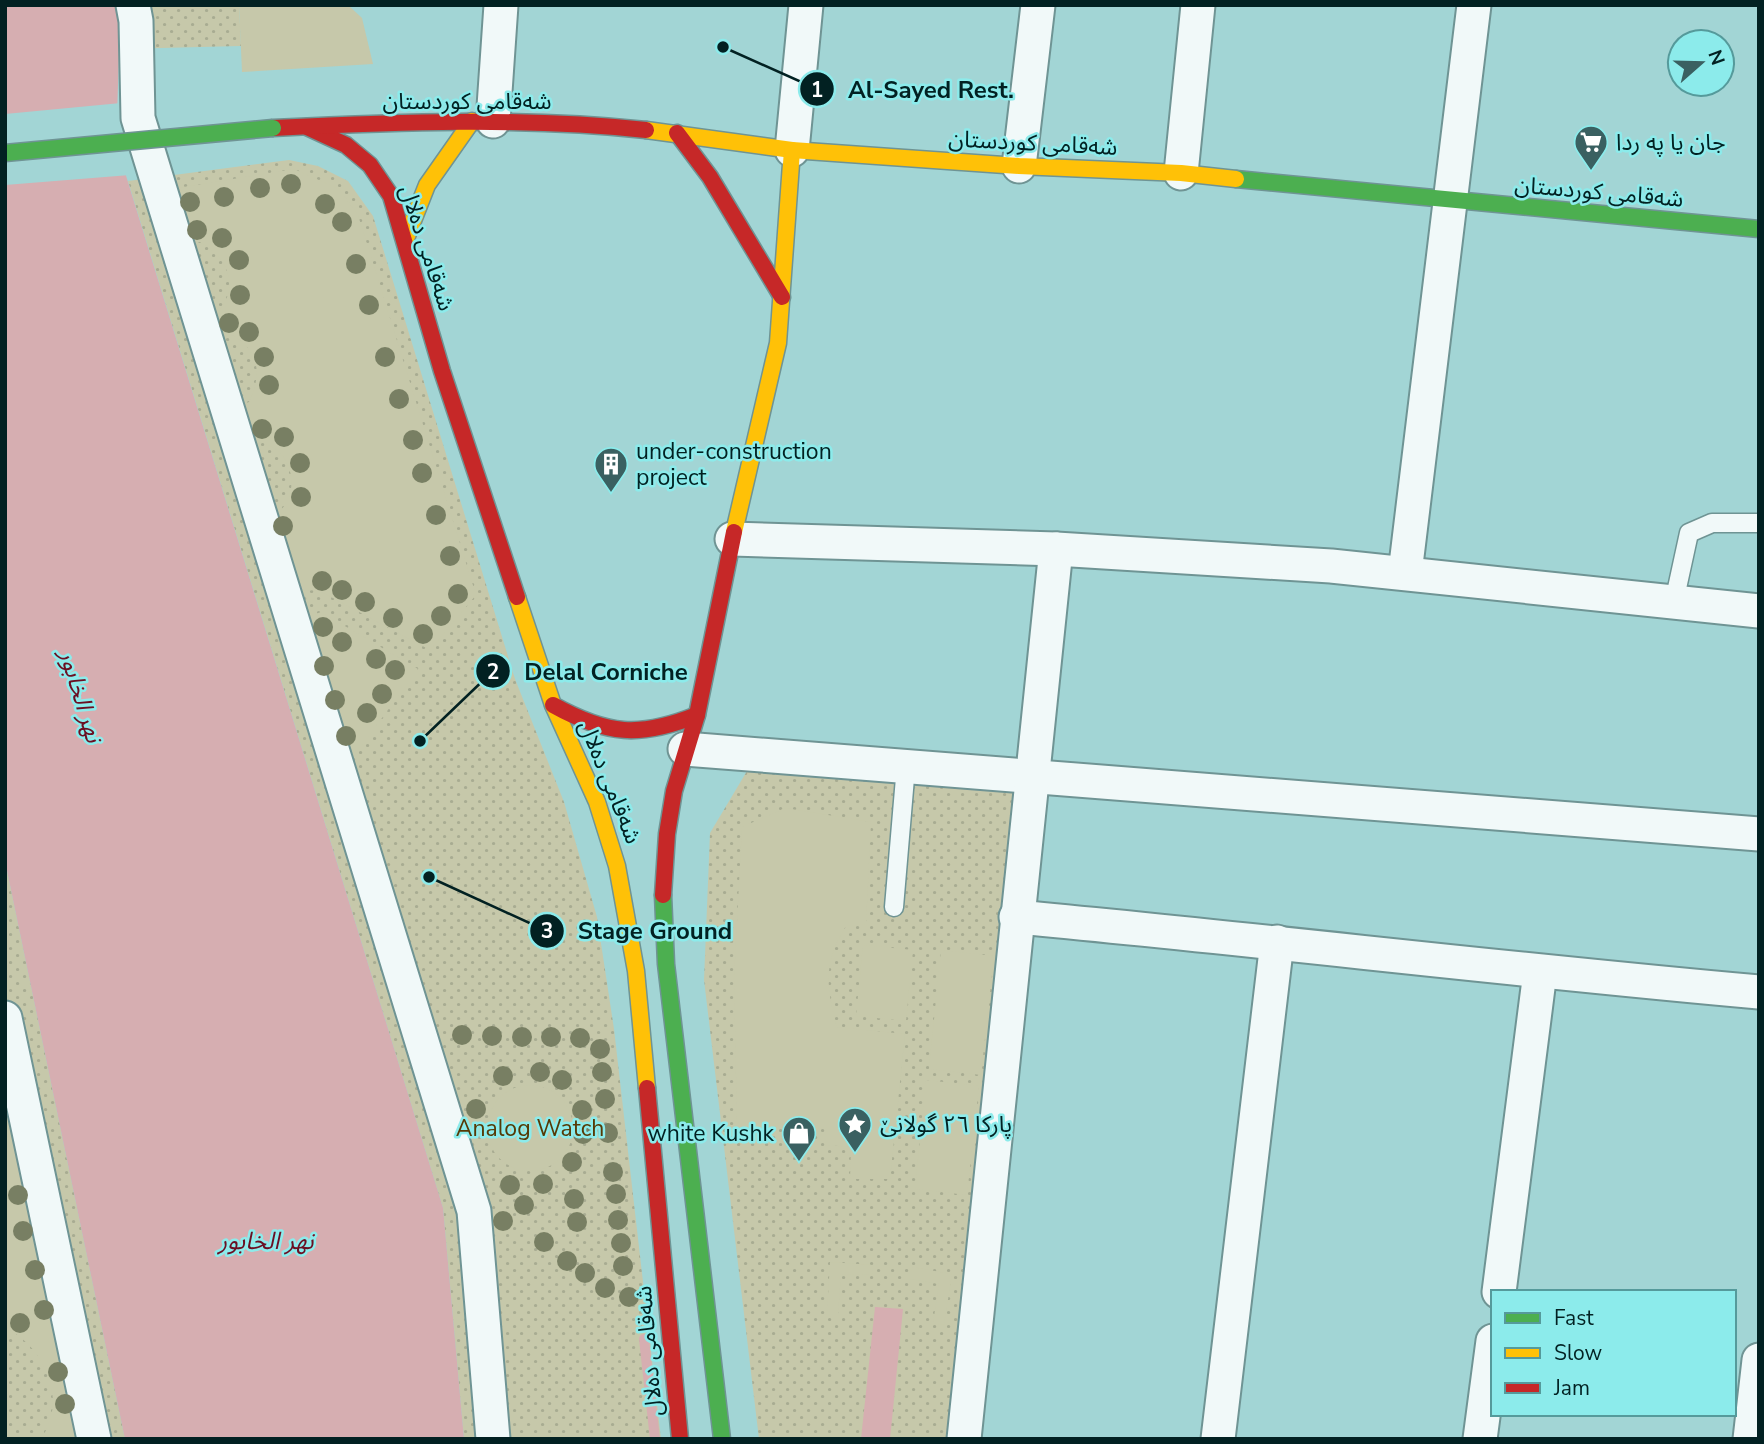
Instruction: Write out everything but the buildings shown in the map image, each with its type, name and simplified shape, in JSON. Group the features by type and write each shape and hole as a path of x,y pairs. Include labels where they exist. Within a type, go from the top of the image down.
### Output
{"main road":[{"name":"شەقامی کوردستان","path":"5,153 305,126 427,120 568,124 677,133 792,150 1019,166 1181,173 1759,229"},
{"path":"405,241 427,185 482,121"},
{"name":"شەقامی دەلال","path":"305,126 346,145 370,165 391,196 442,371 553,705 579,755 617,860 629,915 680,1439"},
{"path":"677,133 710,177 782,297"},
{"name":"شەقامی دەلال","path":"722,1439 663,921 663,878 674,791 697,715 732,539 778,343 792,150"},
{"path":"553,705 579,721 608,730 639,733 669,727 697,715"}],"street":[{"path":"133,5 136,20 138,118 474,1211 493,1439"},
{"path":"482,121 501,5"},
{"path":"792,150 806,5"},
{"path":"1019,166 1038,5"},
{"path":"1181,173 1198,5"},
{"path":"1405,573 1474,5"},
{"path":"732,539 1056,549 1331,566 1759,611"},
{"path":"964,1439 1056,549"},
{"path":"685,749 1759,834"},
{"path":"1016,917 1759,992"},
{"path":"1218,1439 1277,942"},
{"path":"1499,1290 1540,972"},
{"path":"5,1018 94,1439"},
{"path":"1480,1439 1491,1355"},
{"path":"1754,1428 1759,1360"}],"lane":[{"path":"1674,602 1689,533 1712,523 1759,523"},
{"path":"894,907 906,766"}],"green space":[{"path":"115,5 239,5 241,46 122,49"},
{"path":"239,5 348,5 362,18 373,64 242,72"},
{"path":"289,160 318,166 348,181 373,216 515,679 564,802 597,917 614,1029 661,1439 464,1439 443,1208 128,181"},
{"path":"294,169 339,189 358,215 476,595 430,650 318,590 295,591 272,516 286,503 290,494 291,475 284,457 277,450 262,442 250,446 238,406 249,402 256,381 255,362 252,354 238,339 228,333 216,337 209,314 220,310 227,297 228,274 222,261 206,246 200,242 187,245 171,189"},
{"path":"321,612 418,669 346,767 299,620"},
{"name":"پارکا ٢٦ گولانێ","path":"750,766 1018,793 957,1439 759,1439 704,980 710,833"},
{"path":"785,808 871,822 866,924 846,926 833,951 829,987 837,1027 905,1034 890,1179 850,1179 851,1147 825,1145 825,1129 748,1128 737,1123 734,978 742,827"},
{"path":"5,861 125,1439 5,1439"},
{"path":"863,945 913,950 906,1021 856,1016"},
{"path":"941,950 994,956 981,1075 929,1069"},
{"path":"5,1057 87,1439 42,1439 53,1407 49,1380 32,1349 15,1333 5,1328"},
{"path":"926,1080 979,1086 967,1195 915,1189"},
{"name":"Analog Watch","path":"530,1085 554,1092 566,1104 573,1128 566,1152 554,1164 530,1171 506,1164 494,1152 487,1128 494,1104 506,1092"},
{"path":"830,1262 873,1265 872,1275 841,1274 838,1314 827,1314"},
{"path":"912,1267 952,1274 944,1325 933,1323 939,1284 910,1279"}],"water":[{"name":"نهر الخابور","path":"5,5 115,5 120,27 116,143 443,1208 464,1439 125,1439 5,861"},
{"path":"875,1307 903,1309 890,1439 861,1439"}],"pier":[{"path":"121,103 120,142 130,175 5,185 5,114"}],"waterway":[{"path":"644,1339 655,1439"}],"traffic: fast":[{"path":"5,153 273,128"},
{"path":"1236,179 1759,229"},
{"path":"663,895 666,964 722,1439"}],"traffic: slow":[{"path":"405,241 427,185 472,121"},
{"path":"646,130 792,150 778,343 734,532"},
{"path":"792,150 1019,166 1181,173 1236,179"},
{"path":"517,597 553,705 597,802 617,866 636,971 647,1088"}],"traffic: jam":[{"path":"273,128 506,122 646,130"},
{"path":"307,127 346,145 370,165 391,196 442,371 517,597"},
{"path":"677,133 710,177 782,297"},
{"path":"663,895 667,834 674,791 697,715 734,532"},
{"path":"553,705 590,722 624,730 658,727 697,715"},
{"path":"647,1088 680,1439"}],"place":[{"name":"Al-Sayed Rest.","path":"723,47"},
{"name":"جان يا په ردا","path":"1591,172"},
{"name":"under-construction project","path":"611,494"},
{"name":"Delal Corniche","path":"420,741"},
{"name":"Stage Ground","path":"429,877"},
{"name":"پارکا ٢٦ گولانێ","path":"855,1154"},
{"name":"white Kushk","path":"799,1163"}]}
